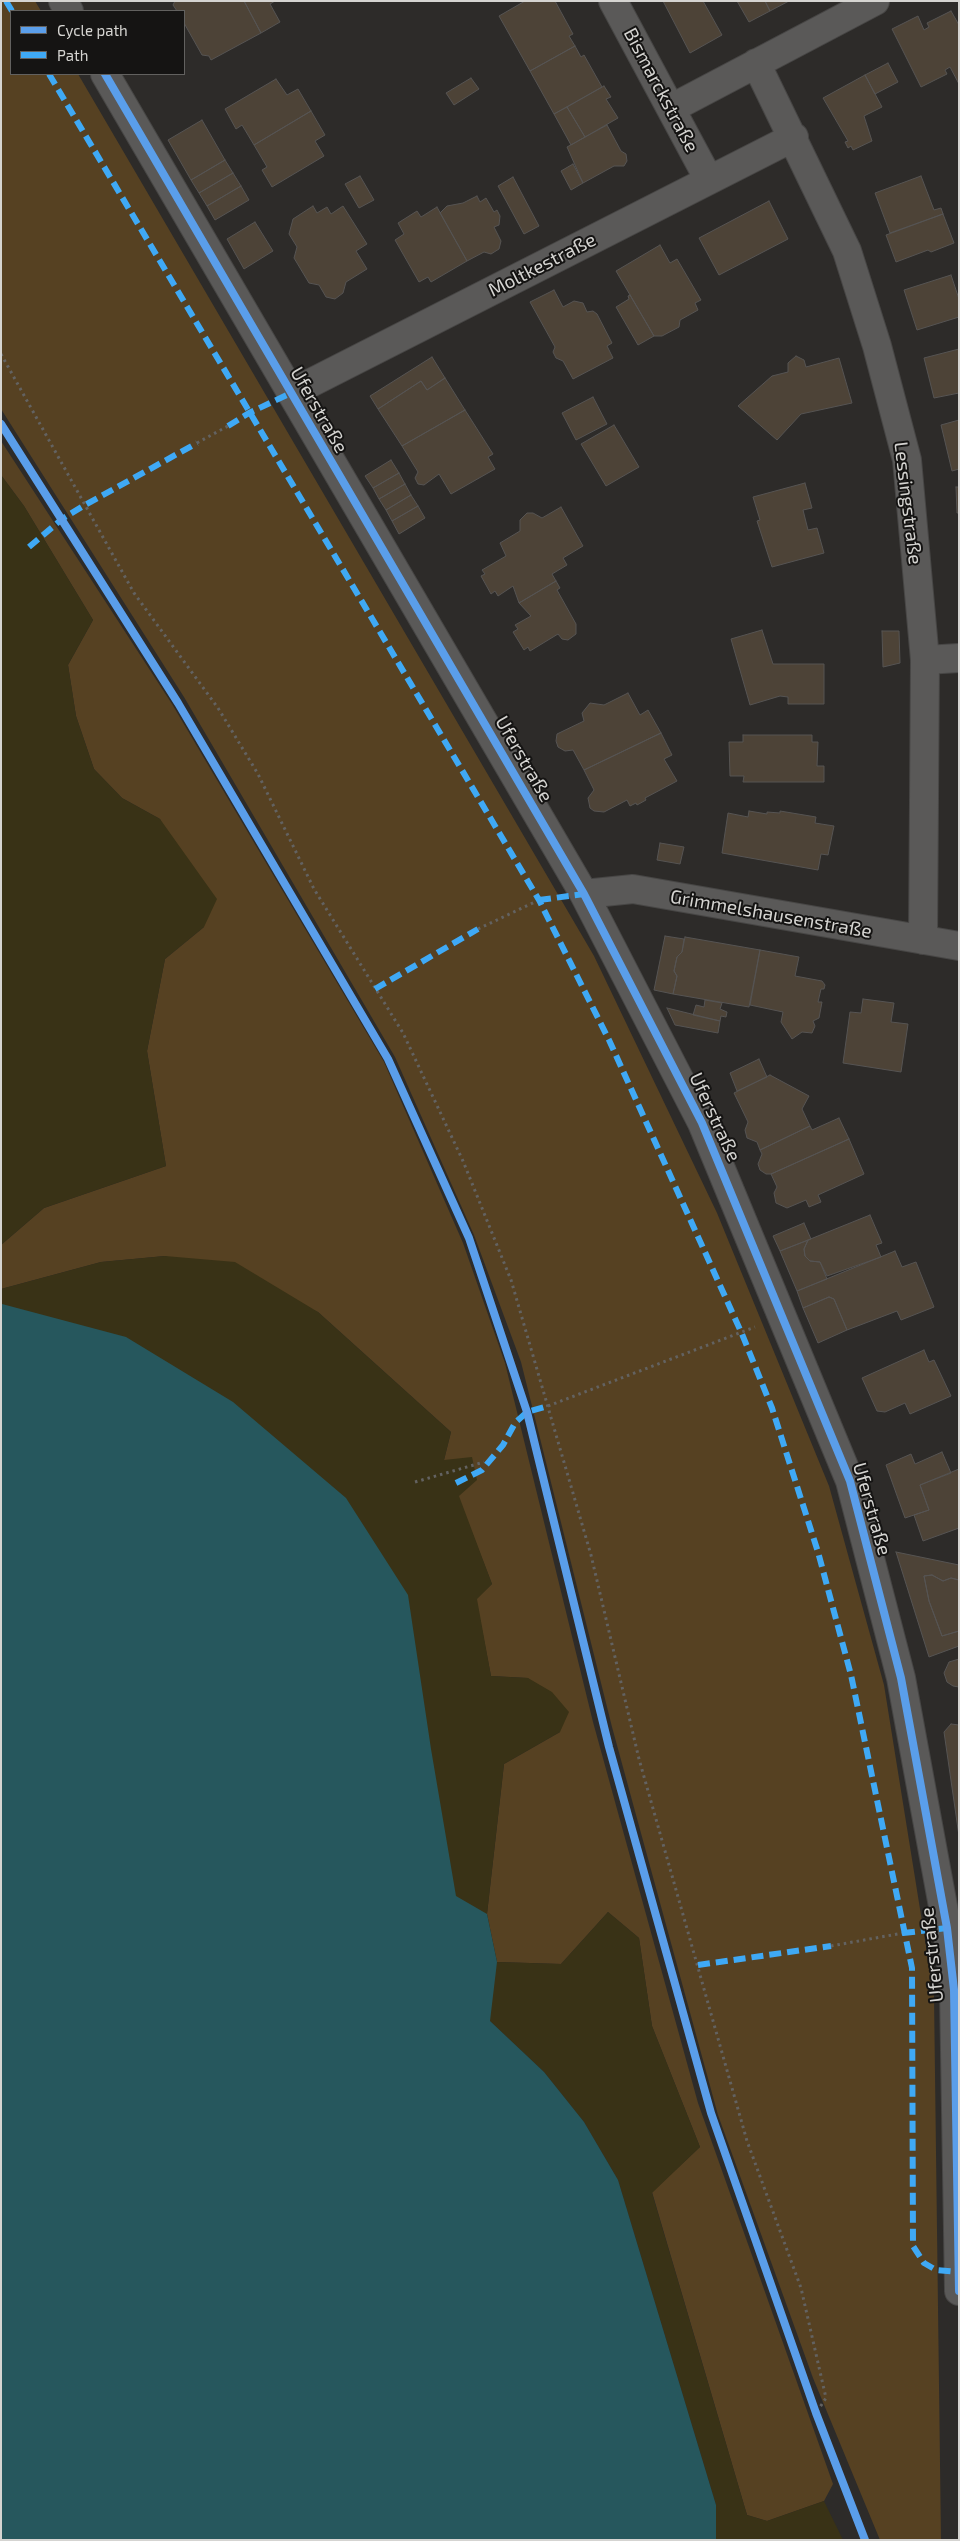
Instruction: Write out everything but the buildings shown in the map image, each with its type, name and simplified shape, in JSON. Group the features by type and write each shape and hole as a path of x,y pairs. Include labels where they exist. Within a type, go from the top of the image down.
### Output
{"street":[{"name":"Bismarckstraße","path":"613,1 709,180"},
{"path":"672,108 874,1"},
{"name":"Lessingstraße","path":"756,63 794,137 847,251 878,346 904,451 925,660 923,940"},
{"name":"Uferstraße","path":"106,75 584,894 702,1123 850,1481 900,1678 953,1929 959,2291"},
{"name":"Moltkestraße","path":"291,393 794,137"},
{"path":"925,660 959,658"},
{"name":"Grimmelshausenstraße","path":"584,894 633,890 959,946"}],"path":[{"path":"1,354 134,593 228,725 258,774 314,889 403,1032 463,1161 511,1280 591,1555 639,1760 747,2141 801,2288 826,2398 816,2413"},
{"path":"197,443 228,426"},
{"path":"478,929 539,900"},
{"path":"548,1406 742,1334 782,1313"},
{"path":"415,1482 484,1462"},
{"path":"831,1946 903,1933"},
{"path":"813,2404 816,2413"}],"shaded area":[{"path":"1,1 35,1 40,10 10,10 10,75 79,75 594,956 717,1213 829,1486 884,1685 934,1996 941,2540 880,2540 813,2378 718,2115 612,1727 521,1362 474,1235 395,1057 184,697 1,409"},
{"path":"1,441 172,704 384,1062 463,1243 505,1363 593,1722 698,2103 833,2484 824,2501 767,2521 747,2515 652,2192 700,2147 652,2026 639,1938 608,1912 561,1964 497,1962 487,1914 504,1764 560,1732 528,1678 491,1676 476,1599 492,1584 444,1460 451,1432 318,1312 165,1256 101,1262 1,1289 1,1245 44,1208 166,1166 147,1051 165,959 204,927 160,819 122,798 94,769 76,716 68,665 93,620 24,506 1,475"}],"sand":[{"path":"1,475 24,506 93,620 68,665 76,716 94,769 122,798 160,819 217,899 204,927 165,959 147,1051 166,1166 44,1208 1,1245"},
{"path":"165,1256 235,1262 318,1312 451,1432 444,1460 472,1457 477,1480 459,1496 492,1584 477,1599 491,1676 528,1678 552,1692 569,1712 560,1732 504,1764 487,1914 497,1962 561,1964 608,1912 639,1938 652,2026 700,2147 652,2193 747,2515 767,2521 824,2501 843,2540 716,2540 716,2505 618,2180 584,2122 544,2072 490,2021 1,1332 1,1289 101,1262"}],"water":[{"path":"1,1300 2,1304 126,1337 233,1402 346,1498 408,1595 431,1749 456,1896 487,1914 497,1962 490,2021 544,2072 584,2122 618,2180 716,2505 716,2540 1,2540"}],"marked path":[{"path":"6,1 11,10"},
{"path":"50,75 539,900 609,1040 742,1334 772,1408 818,1552 851,1675 912,1968 913,2246 924,2263 936,2270 958,2272"},
{"path":"228,426 249,413 291,393"},
{"path":"29,547 62,519 197,443"},
{"path":"539,900 584,894"},
{"path":"375,989 478,929"},
{"path":"456,1483 482,1470 503,1445 515,1423 527,1412 548,1406"},
{"path":"903,1933 947,1928"},
{"path":"698,1965 831,1946"}],"cycle path":[{"path":"106,75 584,894 702,1123 850,1481 901,1678 947,1928 954,1990 959,2291"},
{"path":"1,424 178,703 388,1059 469,1238 527,1412 609,1747 711,2113 816,2413 865,2540"}]}
